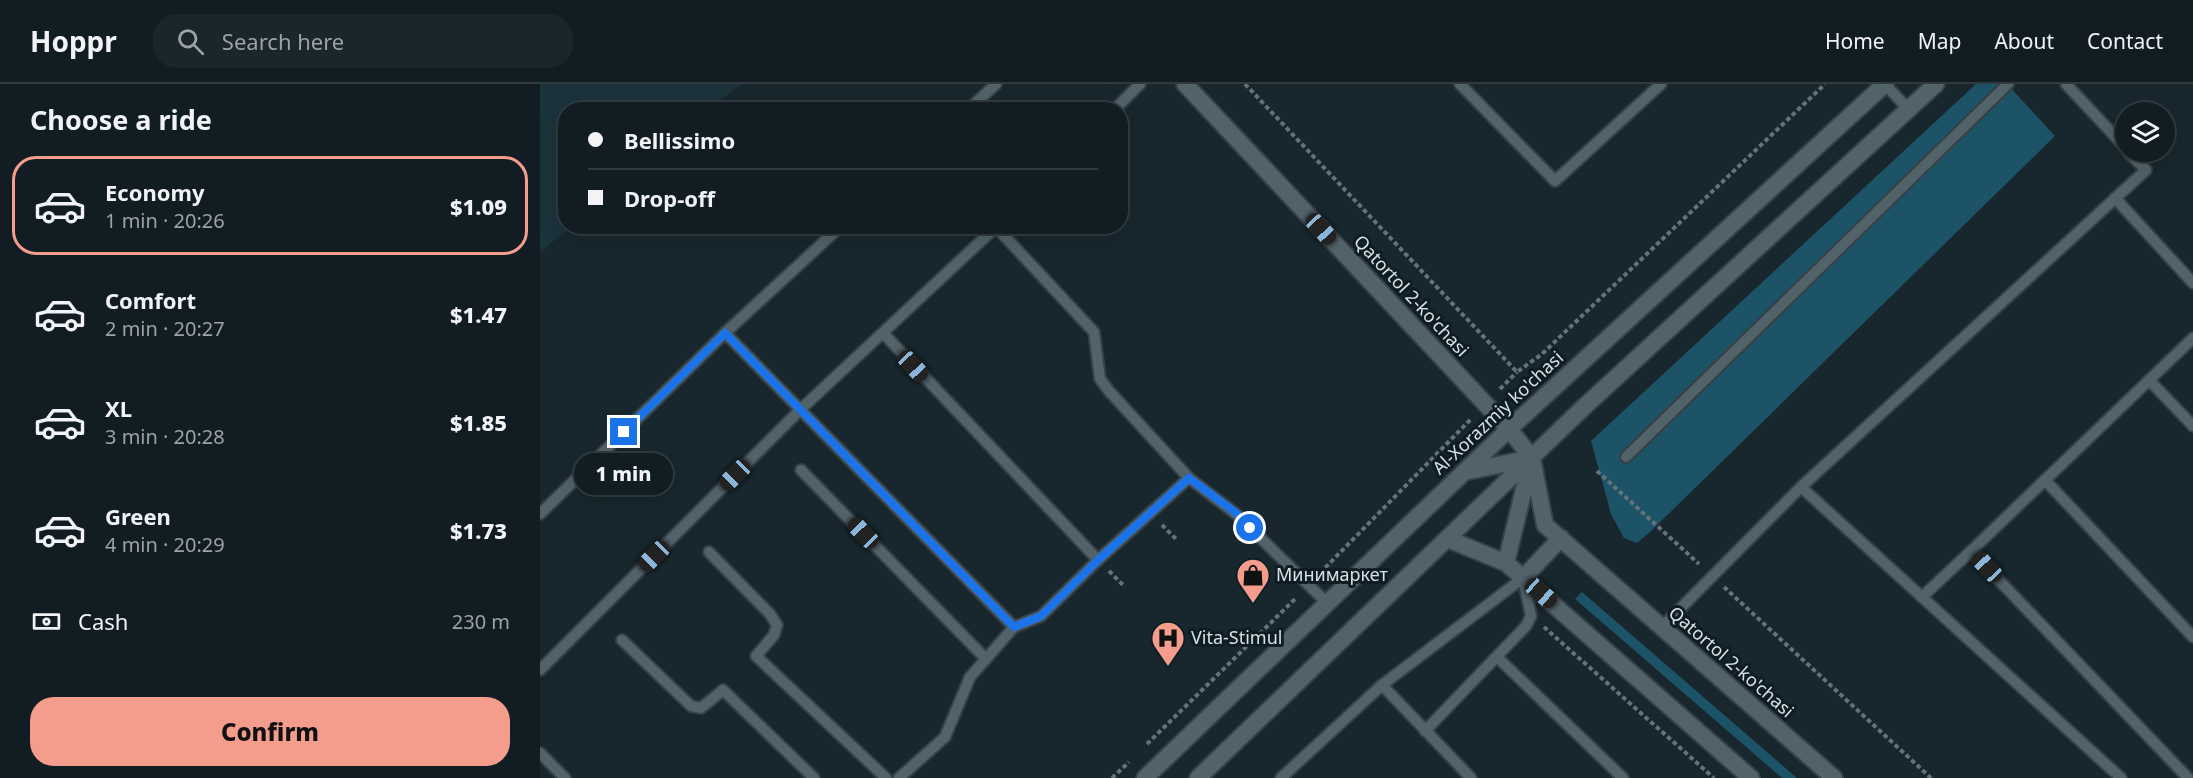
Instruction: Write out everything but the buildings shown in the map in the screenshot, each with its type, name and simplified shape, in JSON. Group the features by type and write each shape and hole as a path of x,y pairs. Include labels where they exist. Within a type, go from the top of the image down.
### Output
{"main road":[{"name":"Qatortol 2-ko'chasi","path":"1185,84 1509,429 1532,458 1545,525 1834,778"},
{"name":"Al-Xorazmiy ko'chasi","path":"1145,778 1463,472 1885,84"},
{"path":"1198,778 1532,458 1936,84"},
{"path":"1463,472 1532,458"},
{"path":"1506,563 1532,458"},
{"path":"1523,578 1561,538"},
{"path":"1448,539 1506,563 1751,778"}],"lane":[{"path":"977,102 996,84"},
{"path":"1122,102 1140,84"},
{"path":"1460,84 1555,181 1661,84"},
{"path":"1885,84 1908,109"},
{"path":"1626,457 2008,84"},
{"path":"2066,84 2115,137"},
{"path":"1662,627 1711,575 1801,487 2146,170 2138,162"},
{"path":"2115,198 2193,283"},
{"path":"540,514 725,333 832,234"},
{"path":"540,670 800,410 989,234"},
{"path":"1003,234 1094,332 1100,379 1189,478 1236,513 1327,603"},
{"path":"725,333 1014,627"},
{"path":"883,333 1098,560"},
{"path":"1922,597 2193,338"},
{"path":"2149,380 2193,426"},
{"path":"801,470 986,659"},
{"path":"899,778 945,737 970,677 1014,627 1041,616 1098,560 1189,478"},
{"path":"2045,480 2193,637"},
{"path":"1801,487 2121,778"},
{"path":"1971,551 2188,778"},
{"path":"710,552 770,614 777,626 774,635 756,656 886,778"},
{"path":"1281,778 1382,685 1523,578 1531,616 1526,626 1425,731"},
{"path":"622,640 691,706 701,708 723,690 814,778"},
{"path":"1497,657 1623,778"},
{"path":"1382,685 1471,778"},
{"path":"540,753 565,778"}],"path":[{"path":"1245,84 1517,372"},
{"path":"1146,745 1308,586 1517,372 1542,354 1825,84"},
{"path":"1597,471 1931,778"},
{"path":"1531,616 1714,778"},
{"path":"1112,778 1137,753"}],"shaded area":[{"path":"540,84 741,84 719,102 558,102 558,234 562,234 540,252"},
{"path":"1976,84 2007,84 2055,136 1650,532 1637,543 1624,538 1611,514 1591,441"},
{"path":"1582,592 1797,778 1782,778 1575,599"}],"place":[{"name":"Минимаркет","path":"1253,604"},
{"name":"Vita-Stimul","path":"1168,667"}],"route":[{"path":"624,432 725,333 1014,627 1041,616 1098,560 1189,478 1236,513 1250,528"}]}
